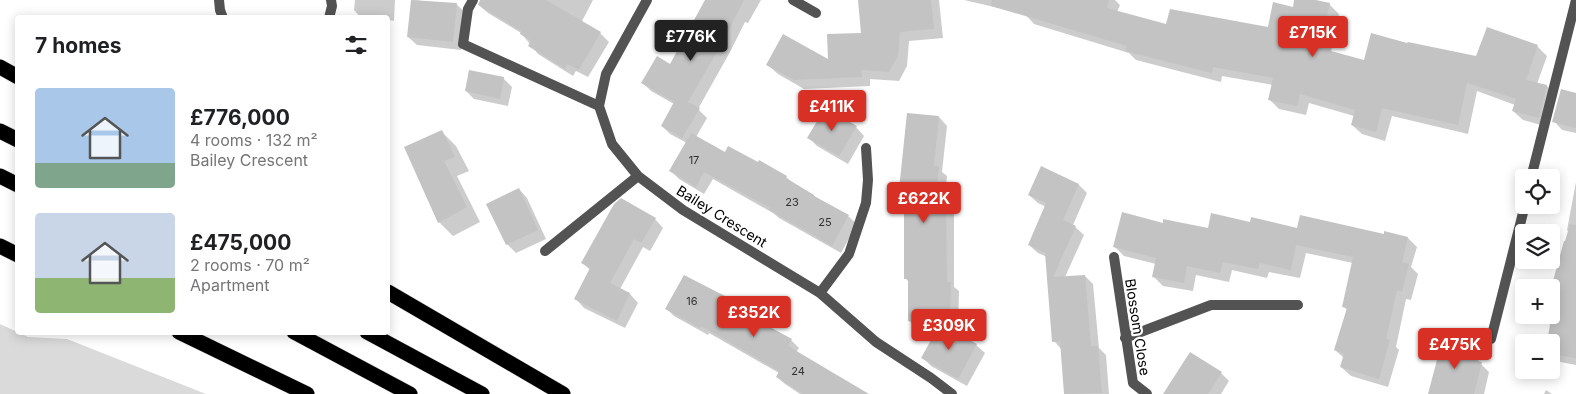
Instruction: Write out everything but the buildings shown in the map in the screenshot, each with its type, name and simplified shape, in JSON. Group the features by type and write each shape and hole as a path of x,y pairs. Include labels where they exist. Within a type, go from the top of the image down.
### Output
{"highway":[{"path":"0,67 15,75"},
{"path":"0,131 15,138"},
{"path":"0,176 15,184"},
{"path":"0,246 15,254"},
{"path":"390,293 563,394"},
{"path":"185,335 307,394"},
{"path":"300,335 410,394"},
{"path":"373,335 482,394"}],"street":[{"path":"219,0 221,15"},
{"path":"329,15 331,0"},
{"path":"472,0 468,8 464,44 599,106 606,74 647,0"},
{"path":"793,0 816,13"},
{"path":"1534,169 1576,0"},
{"name":"Bailey Crescent","path":"599,106 612,144 638,176 683,210 820,293 876,342 952,394"},
{"path":"820,293 848,254 866,203 868,180 866,148"},
{"path":"545,251 638,176"},
{"path":"1491,339 1523,214"},
{"name":"Blossom Close","path":"1114,258 1133,383 1147,394"},
{"path":"1125,338 1211,304 1298,305"}],"shaded area":[{"path":"0,324 15,331 15,335 67,339 206,394 0,394"}]}
